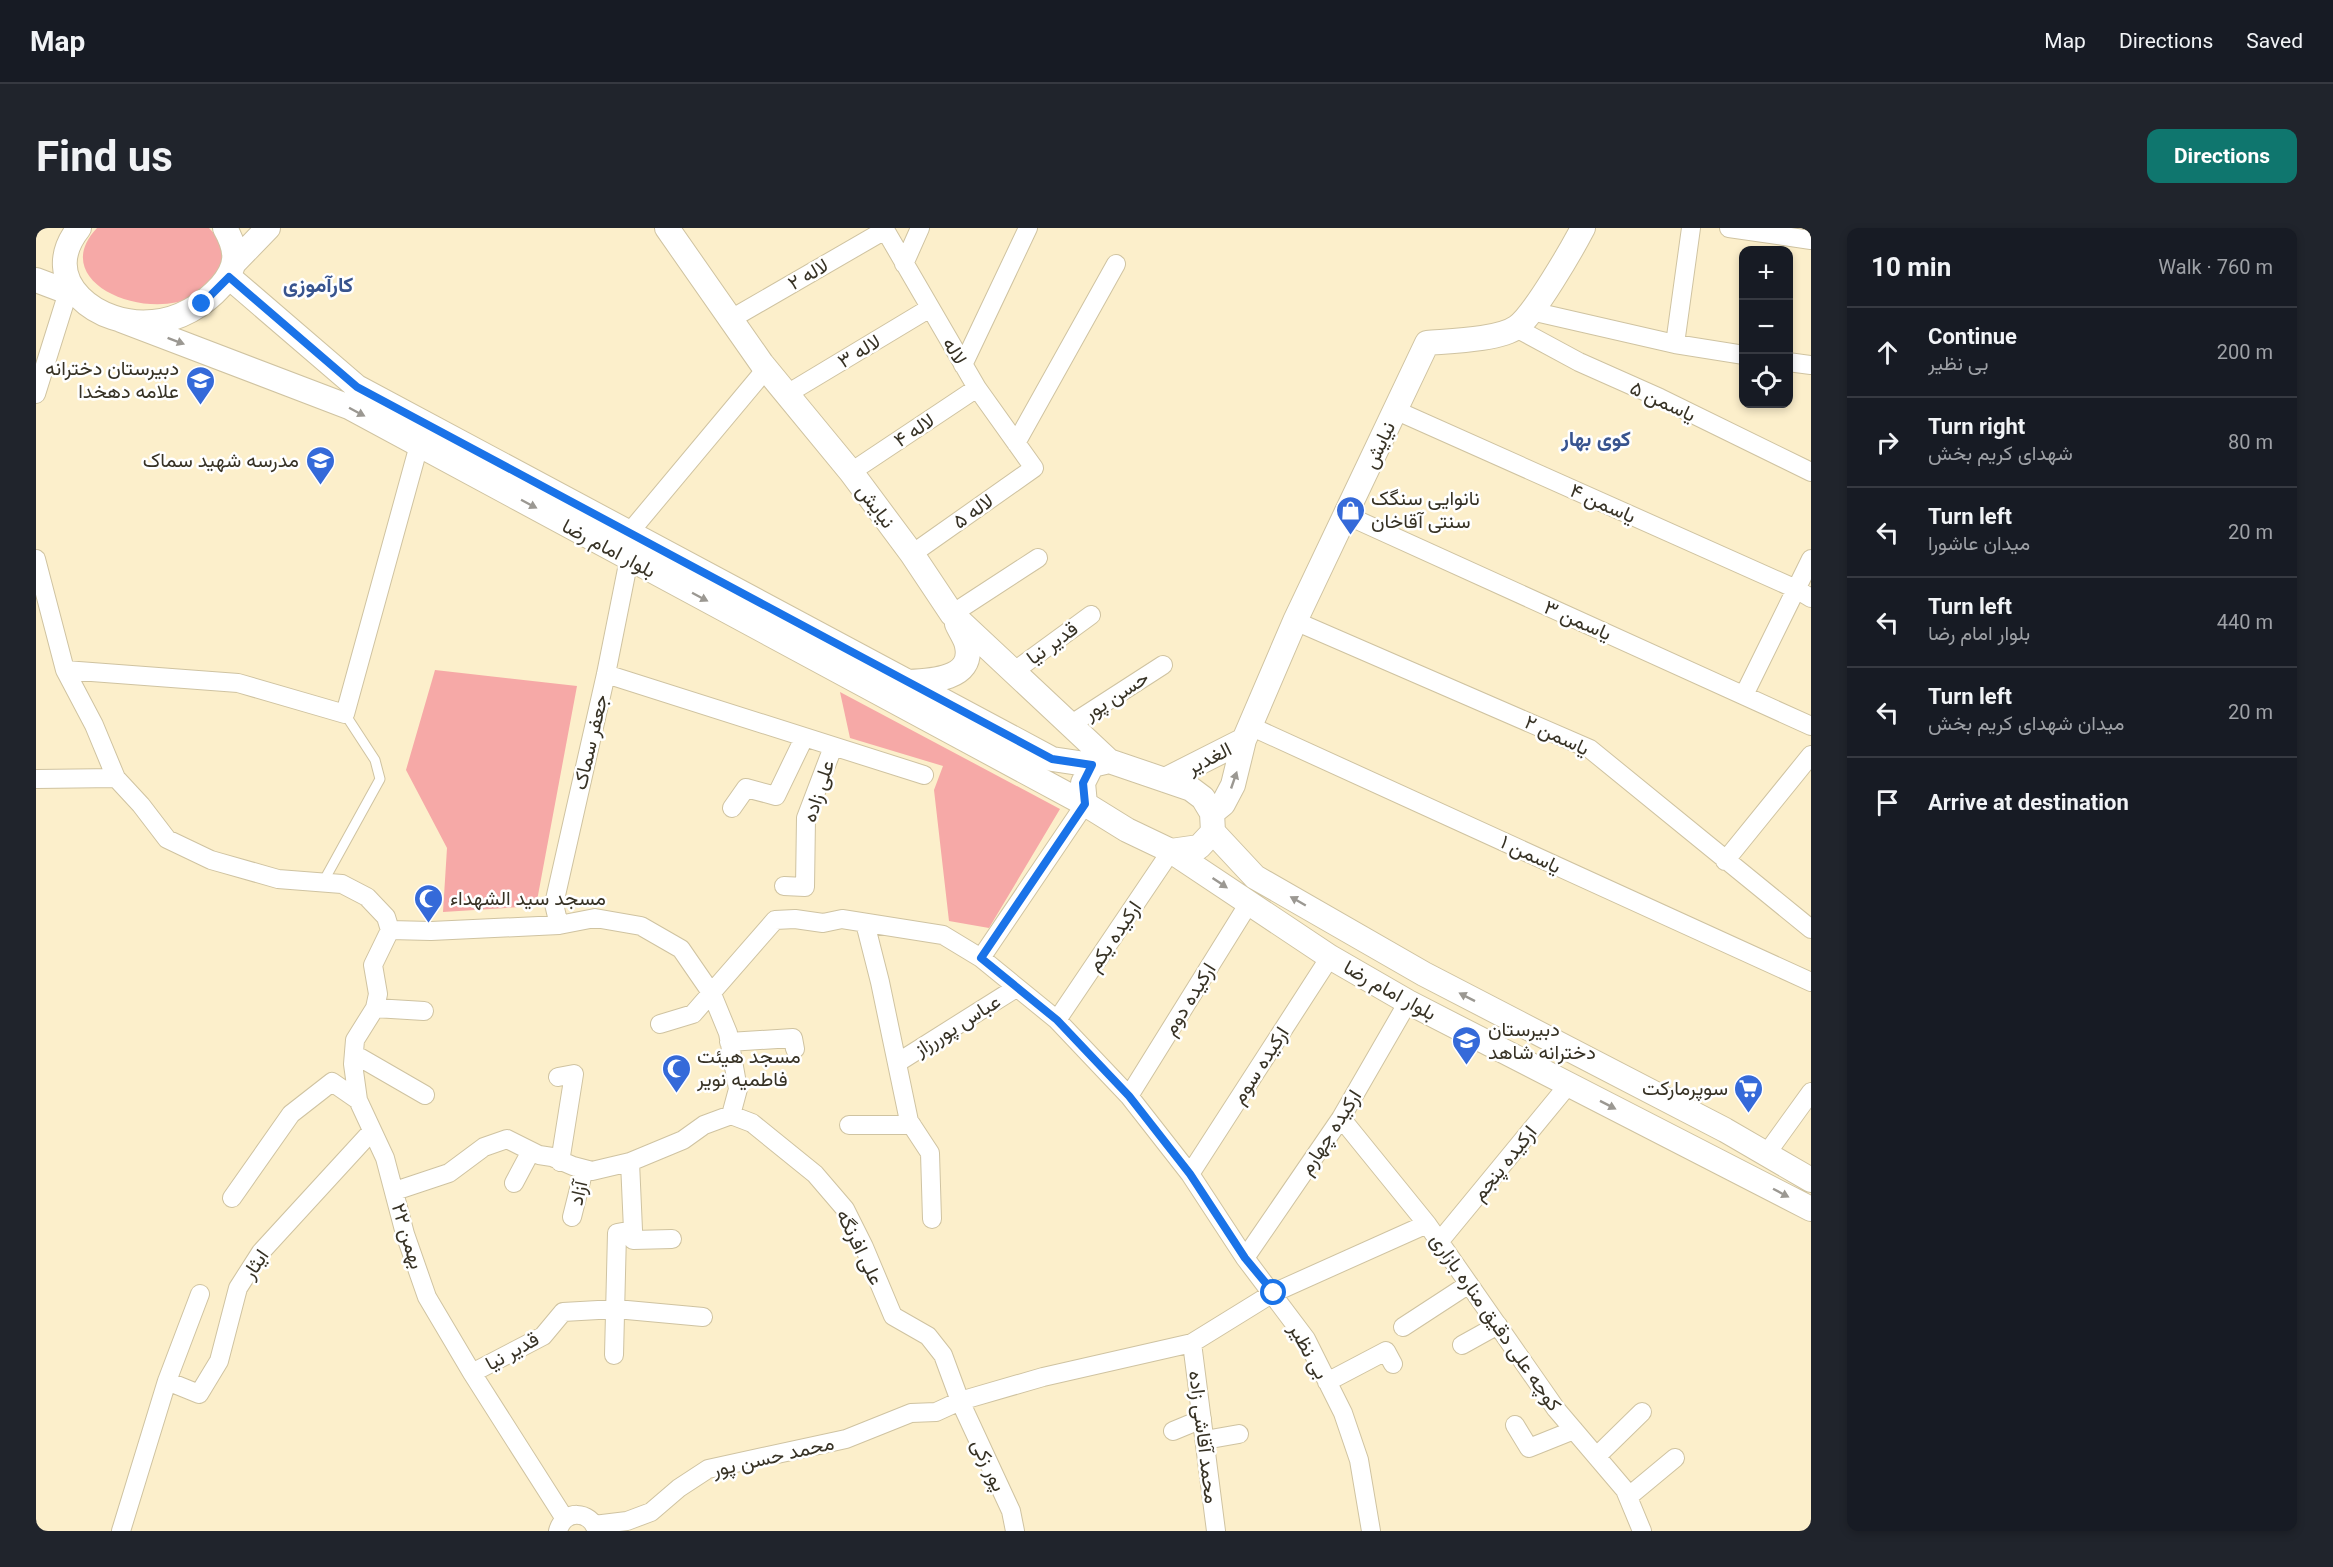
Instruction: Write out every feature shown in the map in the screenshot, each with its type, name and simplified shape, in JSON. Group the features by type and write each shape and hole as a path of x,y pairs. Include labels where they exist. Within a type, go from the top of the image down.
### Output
{"main road":[{"path":"68,292 59,271 62,248 79,228"},
{"path":"225,228 234,250 232,269"},
{"path":"121,320 138,323 170,319 202,304 268,228"},
{"name":"نیایش","path":"667,228 766,369 851,472 912,554 952,614 1070,725 1100,763"},
{"path":"1524,319 1583,228"},
{"name":"بلوار امام رضا","path":"232,269 357,387 1052,759 1100,763 1191,789 1203,798 1212,823 1255,877 1424,974 1767,1153 1811,1179"},
{"name":"بلوار امام رضا","path":"36,280 68,292 103,316 121,320 349,408 1085,804 1127,830 1171,851 1330,957 1408,1002 1811,1209"},
{"name":"نیایش","path":"1247,733 1295,621 1427,343 1486,338 1524,319"},
{"path":"908,682 931,681 958,673 967,661 967,645 952,614"},
{"name":"الغدیر","path":"1165,780 1247,733"},
{"name":"الغدیر","path":"1171,851 1199,847 1233,785 1247,733"},
{"path":"1085,804 1083,783 1100,763"},
{"path":"1752,1177 1767,1153"}],"street":[{"path":"904,264 920,228"},
{"path":"963,365 1028,228"},
{"path":"1675,344 1691,228"},
{"path":"1729,228 1811,240"},
{"name":"لاله ۲","path":"731,319 885,229"},
{"name":"لاله","path":"885,229 976,388 1034,468"},
{"path":"1016,443 1116,264"},
{"path":"36,394 68,292"},
{"name":"لاله ۳","path":"787,394 930,308"},
{"path":"1524,319 1739,354"},
{"name":"یاسمن ۵","path":"1524,319 1579,362 1660,398 1811,472"},
{"path":"1793,363 1811,365"},
{"path":"629,533 766,369"},
{"name":"لاله ۴","path":"851,472 976,388"},
{"name":"یاسمن ۴","path":"1395,410 1803,594"},
{"path":"65,670 238,683 345,714 419,445"},
{"name":"لاله ۵","path":"912,554 1034,468"},
{"name":"یاسمن ۳","path":"1346,514 1811,726"},
{"path":"952,614 1038,558"},
{"path":"1744,695 1803,594 1811,558"},
{"path":"36,559 65,670 94,725 116,778 141,805 167,840 211,860 278,879 342,884 367,897 386,917 390,930 373,965 378,994 375,1008 424,1011"},
{"name":"جعفر سماک","path":"559,925 554,904 606,675 629,559"},
{"name":"قدیر نیا","path":"1013,672 1092,615"},
{"name":"یاسمن ۲","path":"1295,621 1590,749 1811,929"},
{"name":"حسن پور","path":"1070,725 1163,665"},
{"path":"606,675 924,775"},
{"name":"یاسمن ۱","path":"1247,733 1811,982"},
{"path":"732,808 746,788 776,796 804,738"},
{"name":"علی زاده","path":"784,886 805,886 806,818 833,747"},
{"path":"1725,861 1811,755"},
{"path":"36,779 116,778"},
{"path":"981,958 1085,804"},
{"name":"ارکیده یکم","path":"1057,1020 1171,851"},
{"name":"ارکیده دوم","path":"1129,1096 1249,903"},
{"path":"390,930 431,931 559,925 595,918 641,926 681,949 712,994 729,1042 738,1089 731,1115 704,1125 683,1140 630,1162 592,1171 560,1162 507,1139 484,1147 449,1173 395,1191"},
{"name":"بی نظیر","path":"660,1024 693,1014 775,921 795,920 823,923 842,920 943,935 981,958 1057,1020 1129,1096 1190,1174 1245,1258 1274,1293 1306,1339 1343,1413 1359,1460 1371,1531"},
{"path":"865,922 912,1125 930,1153 932,1219"},
{"name":"ارکیده سوم","path":"1190,1174 1330,957"},
{"name":"عباس پوررزاز","path":"897,1063 1016,988"},
{"name":"ارکیده چهارم","path":"1245,1258 1341,1118 1408,1002"},
{"name":"۲۲ بهمن","path":"375,1008 355,1040 353,1064 358,1100 385,1158 405,1234 427,1297 562,1525"},
{"path":"729,1042 793,1038 795,1049"},
{"path":"354,1054 425,1095"},
{"path":"558,1077 573,1074 560,1162"},
{"path":"232,1198 291,1114 332,1082 358,1100"},
{"name":"ارکیده پنجم","path":"1439,1242 1569,1084"},
{"path":"1767,1153 1811,1092"},
{"name":"علی افرنگه","path":"731,1115 752,1123 815,1174 845,1209 893,1316 927,1336 943,1354 960,1401"},
{"name":"کوچه علی دقیق مناره بازاری","path":"1341,1118 1427,1224 1556,1409 1625,1490 1642,1531"},
{"path":"849,1125 912,1125"},
{"name":"ایثار","path":"167,1381 199,1394 219,1361 238,1288 261,1252 372,1131"},
{"path":"514,1183 531,1151"},
{"path":"630,1162 633,1240 672,1239"},
{"name":"آزاد","path":"573,1217 584,1169"},
{"name":"محمد حسن پور","path":"596,1528 627,1521 651,1512 679,1488 708,1469 846,1439 911,1413 936,1412 960,1401 1043,1377 1192,1343 1274,1293 1427,1224"},
{"path":"614,1355 617,1233 633,1230"},
{"path":"1403,1328 1469,1284"},
{"path":"121,1531 167,1381 200,1294"},
{"name":"قدیر نیا","path":"472,1373 543,1336 563,1312 616,1309 703,1317"},
{"path":"1462,1345 1498,1325"},
{"name":"محمد آقاشی زاده","path":"1192,1343 1216,1531"},
{"path":"1327,1382 1386,1351 1393,1364"},
{"name":"پور زکی","path":"960,1401 1011,1511 1015,1531"},
{"path":"1597,1456 1642,1413"},
{"path":"1173,1431 1202,1419"},
{"path":"1515,1425 1529,1448 1574,1430"},
{"path":"1205,1440 1239,1434"},
{"path":"1628,1497 1675,1458"},
{"path":"562,1525 575,1514 586,1516 596,1528"}],"lane":[{"path":"322,884 380,779 375,760 345,714"}],"shaded area":[{"path":"97,228 209,228 222,247 222,263 204,290 180,302 152,304 125,299 101,288 86,271 84,251"},
{"path":"435,670 577,686 536,906 443,912 447,848 406,770"},
{"path":"840,692 1060,809 989,928 949,921 934,790 943,766 850,738"}],"place":[{"name":"دبیرستان دخترانه علامه دهخدا","path":"200,406"},
{"name":"مدرسه شهید سماک","path":"320,486"},
{"name":"نانوایی سنگک سنتی آقاخان","path":"1350,536"},
{"name":"مسجد سید الشهداء","path":"429,924"},
{"name":"دبیرستان دخترانه شاهد","path":"1467,1066"},
{"name":"مسجد هیئت فاطمیه نویر","path":"676,1094"},
{"name":"سوپرمارکت","path":"1749,1114"}],"district":[{"name":"کارآموزی","path":"318,285"},
{"name":"کوی بهار","path":"1596,439"}],"route":[{"path":"202,304 229,277 291,333 357,387 1052,759 1092,765 1083,783 1085,804 981,958 1057,1020 1129,1096 1190,1174 1245,1258 1274,1293"}]}
